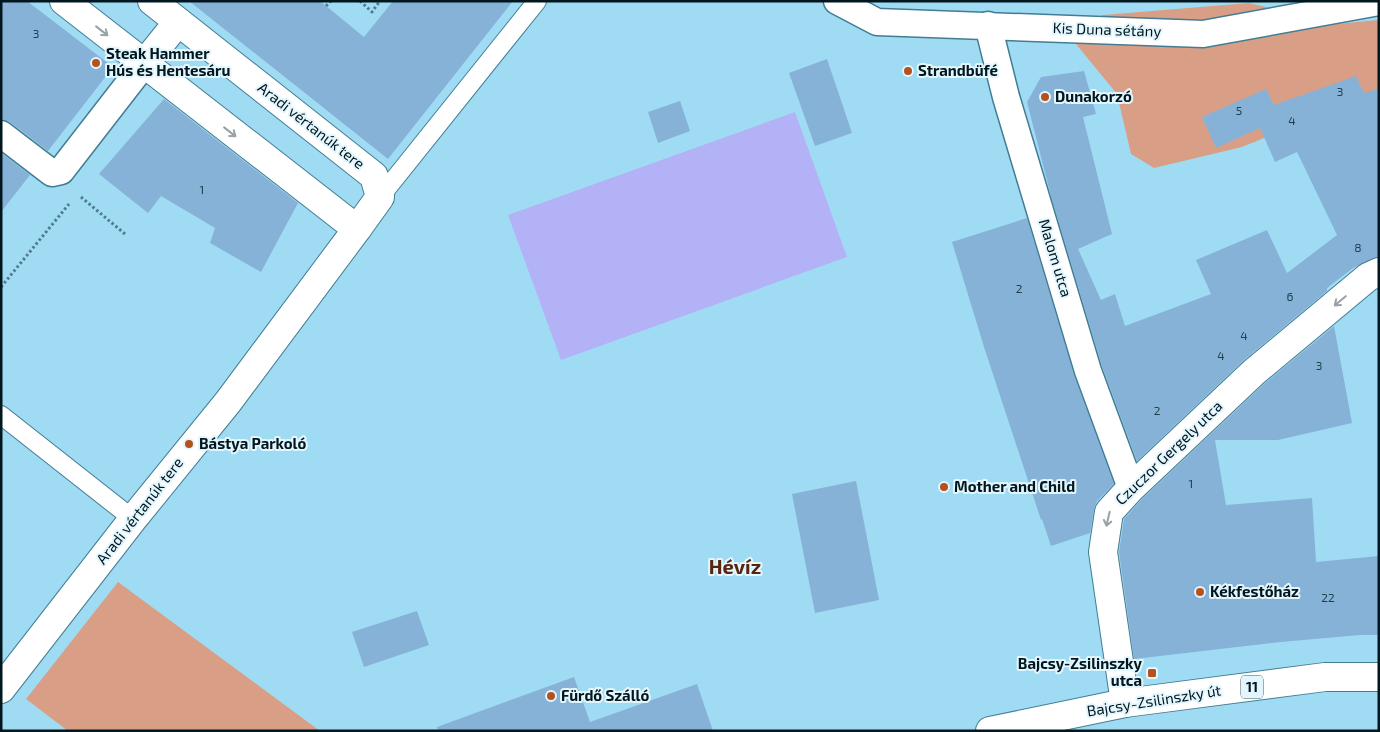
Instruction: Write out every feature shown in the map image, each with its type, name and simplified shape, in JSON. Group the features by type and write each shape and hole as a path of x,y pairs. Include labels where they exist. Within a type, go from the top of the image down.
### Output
{"street":[{"path":"64,1 357,230 380,197"},
{"name":"Aradi vértanúk tere","path":"152,1 374,176 380,197"},
{"name":"Kis Duna sétány","path":"837,1 877,22 1203,34 1379,2"},
{"path":"1,134 52,173 60,171 178,22"},
{"name":"Malom utca","path":"988,25 1009,106 1088,371 1131,488"},
{"name":"Aradi vértanúk tere","path":"1,689 133,519 228,402 357,230"},
{"name":"Czuczor Gergely utca","path":"1125,704 1103,552 1109,512 1131,488 1254,372 1368,277 1379,272"},
{"name":"Bajcsy-Zsilinszky út","path":"990,731 1125,704 1325,677 1379,676"}],"lane":[{"path":"380,197 537,1"},
{"path":"1,415 133,519"}],"path":[{"path":"326,6 331,1"},
{"path":"360,1 372,12 380,1"},
{"path":"52,173 125,234"},
{"path":"1,287 78,194"}],"shaded area":[{"path":"1249,3 1336,24 1378,20 1379,18 1379,110 1310,119 1242,147 1154,168 1131,154 1117,94 1071,38 1103,15"},
{"path":"118,582 320,731 68,731 26,699"}],"water":[{"path":"795,112 847,257 561,360 508,215"}],"building":[{"path":"1,1 27,1 113,67 48,151 10,122 1,119"},
{"path":"189,1 320,1 364,37 393,1 513,1 388,159"},
{"path":"827,59 852,133 815,146 789,73"},
{"path":"1084,71 1096,114 1083,117 1112,234 1078,249 1101,300 1115,294 1125,326 1211,294 1196,260 1267,230 1287,273 1337,235 1297,152 1275,162 1260,128 1216,148 1202,117 1266,89 1274,105 1356,76 1364,93 1379,89 1379,256 1353,268 1327,288 1327,291 1243,361 1137,461 1102,366 1052,200 1027,102 1041,77"},
{"path":"164,99 298,203 261,272 210,243 215,228 161,196 148,213 99,174"},
{"path":"680,101 690,131 658,143 648,112"},
{"path":"1,153 30,175 1,212"},
{"path":"1027,218 1074,375 1114,484 1097,501 1090,533 1051,546 984,347 952,242"},
{"path":"1334,326 1352,423 1278,440 1215,440 1226,505 1312,498 1316,562 1379,556 1379,635 1281,642 1134,659 1119,552 1124,519 1142,499 1264,384"},
{"path":"856,481 879,600 815,613 792,494"},
{"path":"417,611 429,645 364,667 352,632"},
{"name":"Fürdő Szálló","path":"574,677 590,722 697,684 713,731 438,731 437,727"}],"place":[{"name":"Steak Hammer Hús és Hentesáru","path":"96,63"},
{"name":"Strandbüfé","path":"908,71"},
{"name":"Dunakorzó","path":"1045,97"},
{"name":"Bástya Parkoló","path":"189,444"},
{"name":"Mother and Child","path":"944,487"},
{"name":"Kékfestőház","path":"1200,592"},
{"name":"Bajcsy-Zsilinszky utca","path":"1152,673"},
{"name":"Fürdő Szálló","path":"551,696"}],"district":[{"name":"Hévíz","path":"735,567"}]}
